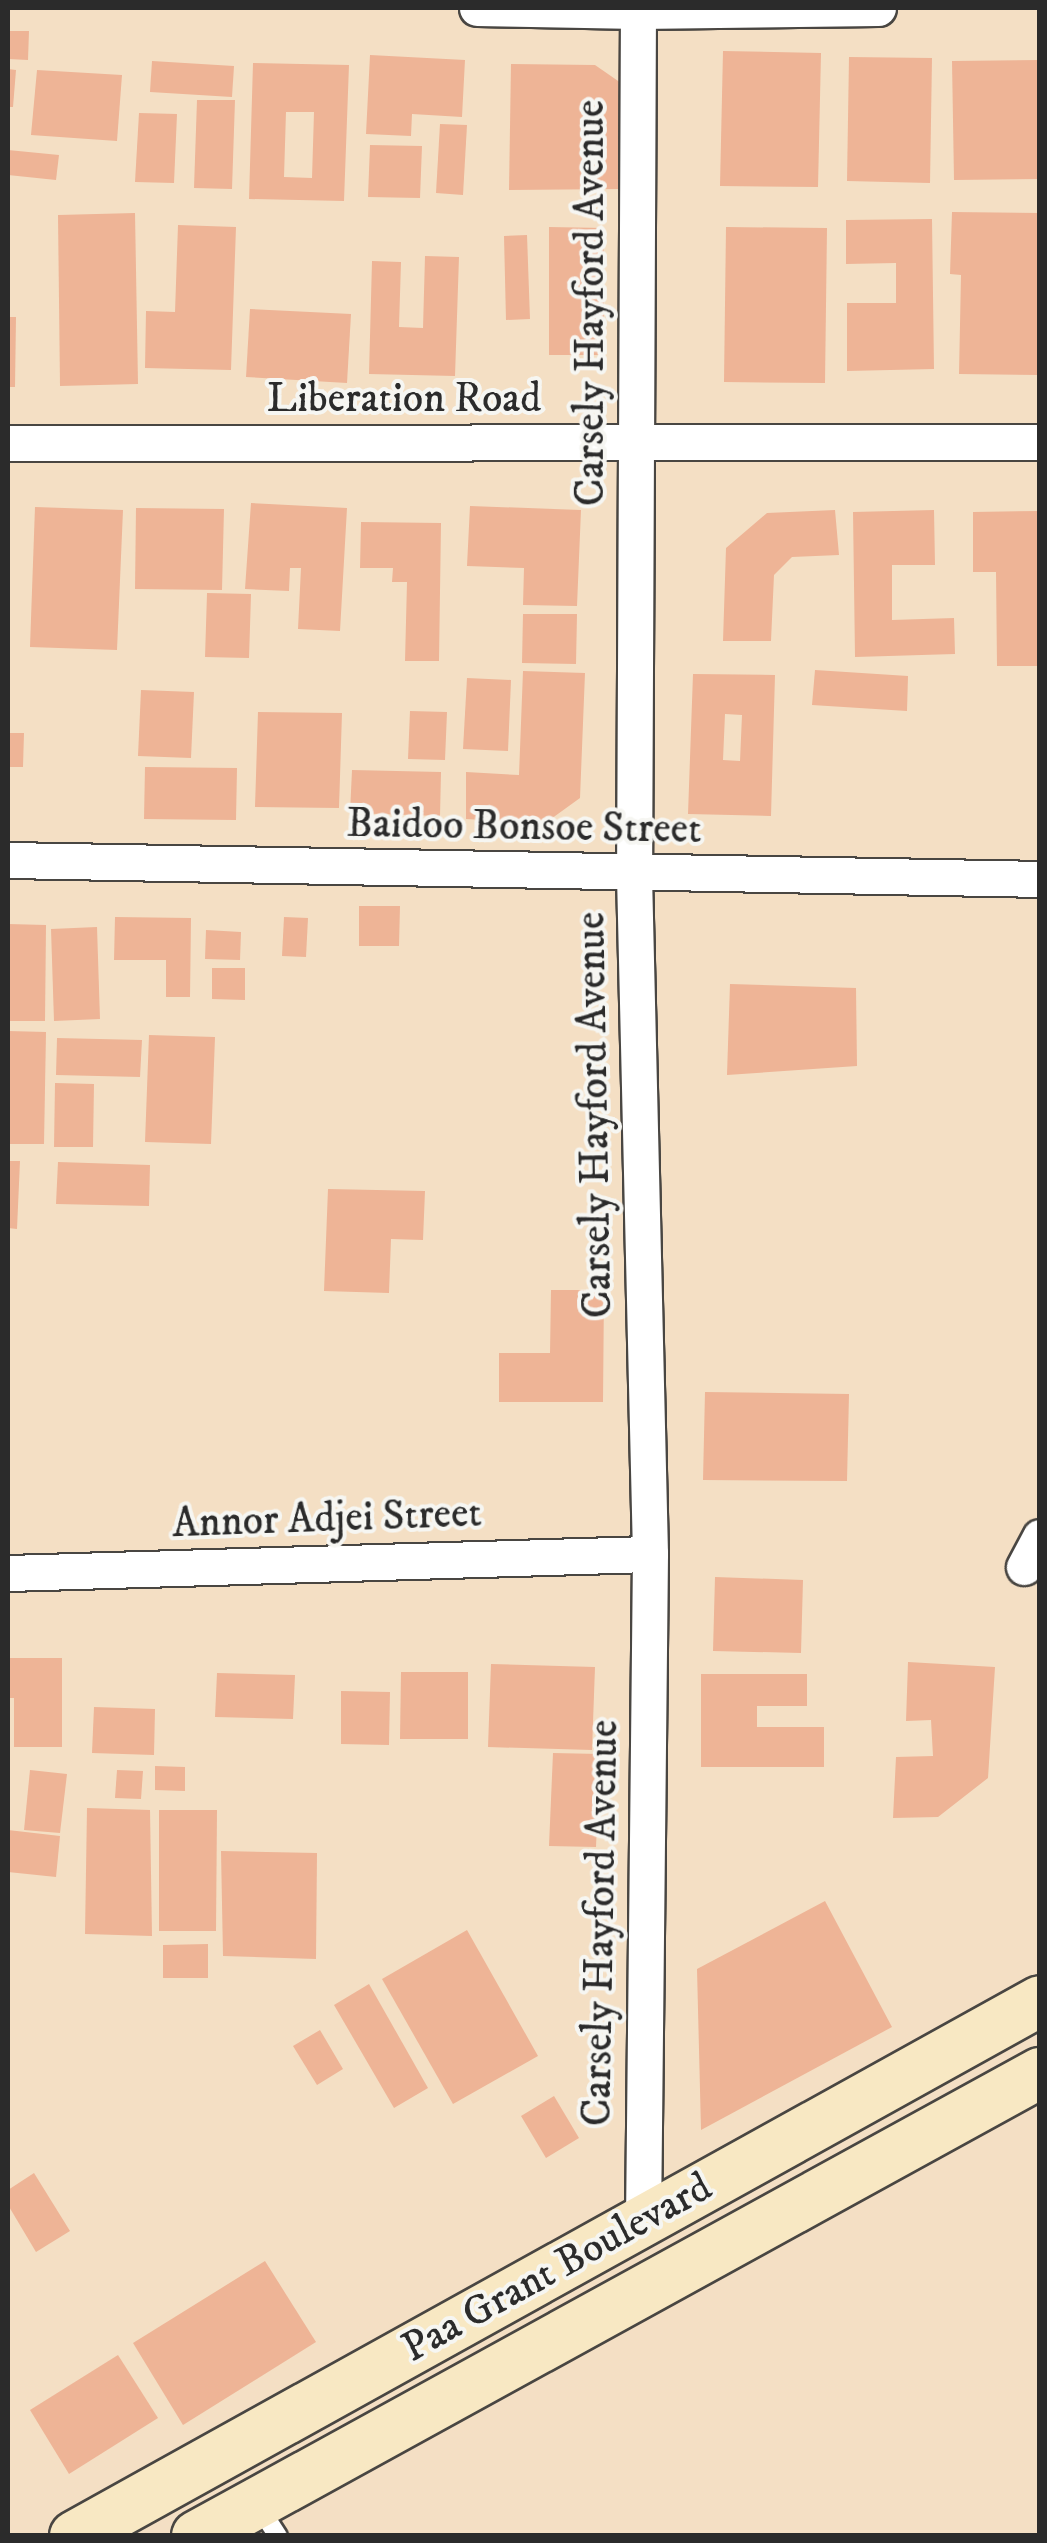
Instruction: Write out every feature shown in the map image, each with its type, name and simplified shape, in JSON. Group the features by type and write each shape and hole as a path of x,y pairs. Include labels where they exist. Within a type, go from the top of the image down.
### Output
{"main road":[{"name":"Paa Grant Boulevard","path":"76,2536 1040,2001"},
{"name":"Paa Grant Boulevard","path":"197,2536 267,2519 1040,2073"}],"street":[{"path":"477,8 878,8"},
{"name":"Carsely Hayford Avenue","path":"638,9 634,875 650,1554 643,2220"},
{"name":"Liberation Road","path":"8,443 1040,442"},
{"name":"Baidoo Bonsoe Street","path":"8,860 634,875 1040,879"},
{"name":"Annor Adjei Street","path":"8,1574 650,1554"}],"building":[{"path":"8,31 29,31 28,60 8,59"},
{"path":"723,51 821,53 818,187 720,186"},
{"path":"370,55 465,60 462,117 412,114 411,136 366,134"},
{"path":"849,57 932,58 930,183 847,181"},
{"path":"1040,60 1040,179 954,180 952,61"},
{"path":"152,61 234,66 232,97 150,92"},
{"path":"253,63 349,65 344,201 249,199","holes":["286,112 314,112 312,178 284,177"]},
{"path":"511,64 595,65 621,83 622,189 509,190"},
{"path":"8,69 16,70 13,107 8,107"},
{"path":"37,70 122,75 117,141 31,135"},
{"path":"197,100 235,100 232,189 194,188"},
{"path":"139,113 177,114 174,183 135,182"},
{"path":"440,124 467,125 463,195 436,193"},
{"path":"370,145 422,146 420,198 368,197"},
{"path":"8,150 59,155 56,180 8,175"},
{"path":"952,212 1040,213 1040,375 959,374 961,275 950,274"},
{"path":"135,213 138,384 60,386 58,215"},
{"path":"932,219 934,369 847,371 847,303 896,303 896,263 846,264 846,220"},
{"path":"178,225 236,227 231,370 145,368 146,311 175,312"},
{"path":"549,227 604,228 604,355 549,355"},
{"path":"726,227 827,228 825,383 724,382"},
{"path":"527,235 530,319 506,320 504,236"},
{"path":"425,256 459,257 455,376 369,374 372,261 401,262 399,327 423,328"},
{"path":"250,309 351,314 347,383 246,377"},
{"path":"8,317 16,317 15,387 8,387"},
{"path":"251,503 347,508 340,631 298,629 301,568 290,568 289,591 245,589"},
{"path":"470,506 581,510 577,606 523,605 524,568 467,566"},
{"path":"35,507 123,510 117,650 30,647"},
{"path":"136,508 224,509 222,590 135,589"},
{"path":"835,510 839,555 792,557 774,575 771,641 723,641 726,548 767,513"},
{"path":"934,510 935,565 892,565 892,620 954,618 955,654 855,657 853,512"},
{"path":"1040,511 1040,666 997,666 996,572 973,572 973,512"},
{"path":"361,522 441,523 439,661 405,661 407,582 392,582 393,568 360,568"},
{"path":"207,593 251,594 249,658 205,657"},
{"path":"523,614 577,614 576,664 522,663"},
{"path":"815,670 908,676 907,711 812,705"},
{"path":"523,671 585,673 580,798 544,824 466,819 466,772 519,775"},
{"path":"693,674 775,675 771,816 688,814","holes":["725,714 742,715 740,761 723,760"]},
{"path":"467,678 511,680 508,751 463,749"},
{"path":"141,690 194,692 191,758 138,756"},
{"path":"410,711 447,712 445,760 408,759"},
{"path":"258,712 342,713 339,808 255,807"},
{"path":"8,733 24,733 23,767 8,767"},
{"path":"145,767 237,768 236,820 144,819"},
{"path":"352,770 441,772 440,816 350,813"},
{"path":"359,906 400,906 399,946 359,946"},
{"path":"115,917 191,918 190,997 166,997 166,960 114,960"},
{"path":"284,917 308,918 306,957 282,956"},
{"path":"8,924 46,925 45,1021 8,1021"},
{"path":"97,927 100,1019 54,1021 51,929"},
{"path":"206,930 241,932 240,960 205,959"},
{"path":"212,968 245,968 245,1000 212,999"},
{"path":"730,984 856,988 857,1066 727,1075"},
{"path":"8,1031 46,1032 44,1144 8,1144"},
{"path":"149,1035 215,1037 211,1144 145,1142"},
{"path":"57,1038 142,1040 140,1077 56,1075"},
{"path":"55,1083 94,1084 93,1147 54,1147"},
{"path":"8,1161 20,1161 17,1229 8,1228"},
{"path":"58,1162 150,1165 149,1206 56,1204"},
{"path":"328,1189 425,1191 423,1240 391,1239 389,1293 324,1291"},
{"path":"551,1290 604,1290 603,1402 499,1402 499,1353 550,1353"},
{"path":"705,1392 849,1394 847,1481 703,1480"},
{"path":"715,1577 803,1580 801,1653 713,1651"},
{"path":"8,1658 62,1658 62,1747 14,1747 14,1698 8,1698"},
{"path":"908,1662 995,1667 988,1778 938,1817 893,1818 896,1757 933,1756 931,1720 906,1721"},
{"path":"491,1664 595,1667 592,1750 488,1747"},
{"path":"401,1672 468,1672 468,1739 400,1739"},
{"path":"217,1673 295,1675 293,1719 215,1717"},
{"path":"701,1674 807,1674 807,1706 757,1706 757,1727 824,1727 824,1767 701,1767"},
{"path":"341,1691 390,1692 389,1745 341,1744"},
{"path":"94,1707 155,1709 154,1755 92,1753"},
{"path":"553,1753 600,1754 596,1847 549,1846"},
{"path":"155,1766 185,1767 185,1791 155,1790"},
{"path":"30,1770 67,1774 60,1833 24,1830"},
{"path":"117,1770 143,1771 141,1799 115,1798"},
{"path":"87,1808 150,1810 152,1936 85,1934"},
{"path":"159,1810 217,1810 216,1931 159,1931"},
{"path":"8,1830 60,1836 56,1877 8,1872"},
{"path":"221,1851 317,1853 316,1959 223,1956"},
{"path":"825,1901 892,2027 701,2130 697,1969"},
{"path":"467,1930 538,2056 453,2104 382,1979"},
{"path":"208,1944 208,1978 163,1978 163,1945"},
{"path":"369,1984 428,2088 394,2108 334,2005"},
{"path":"320,2030 343,2069 317,2085 293,2046"},
{"path":"554,2096 579,2138 546,2158 521,2116"},
{"path":"34,2173 70,2231 36,2252 8,2205 8,2190"},
{"path":"265,2261 316,2342 183,2425 133,2343"},
{"path":"118,2355 158,2418 69,2474 30,2410"}]}
